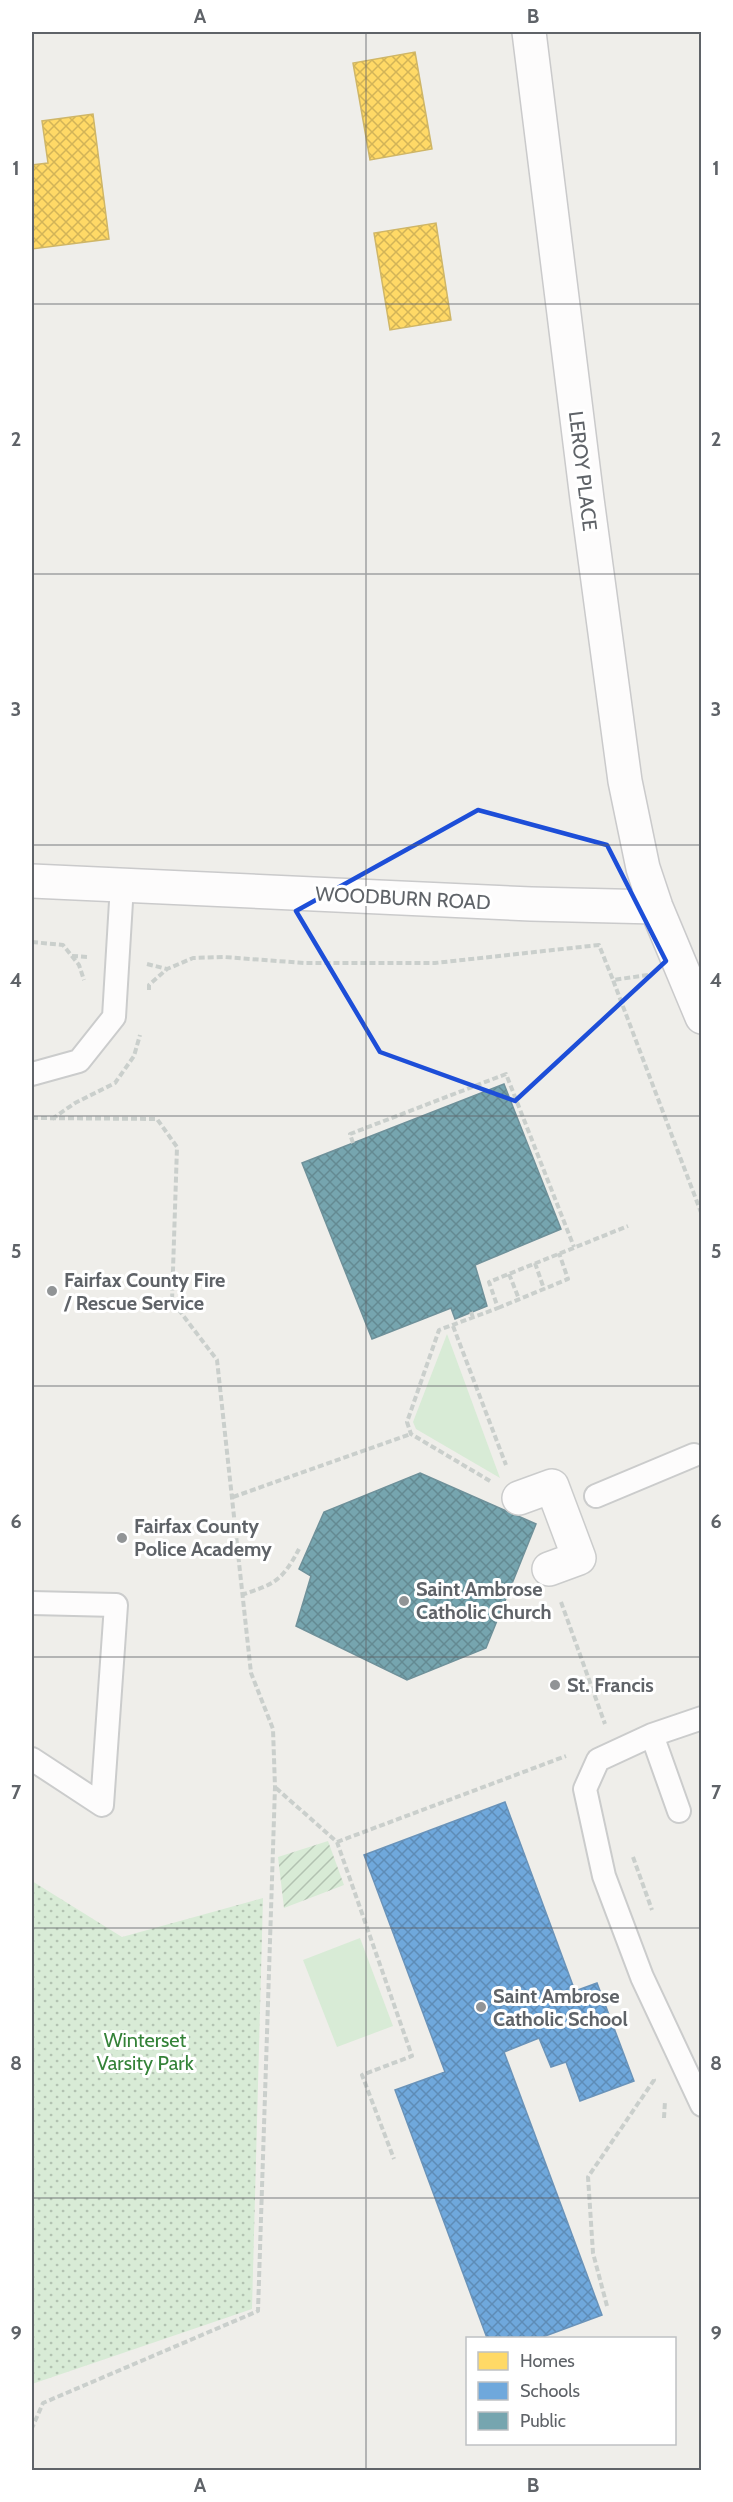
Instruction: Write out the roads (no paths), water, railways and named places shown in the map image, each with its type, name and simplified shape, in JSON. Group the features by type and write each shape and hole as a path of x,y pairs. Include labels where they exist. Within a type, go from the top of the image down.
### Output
{"street":[{"name":"LEROY PLACE","path":"529,32 587,499 625,781 643,868 656,907"},
{"name":"WOODBURN ROAD","path":"32,881 531,904 656,907"},
{"path":"656,907 702,1017"},
{"path":"519,1498 552,1486 579,1558 549,1569"}],"lane":[{"path":"32,1074 79,1061 114,1017 122,885"},
{"path":"596,1496 694,1455"},
{"path":"32,1603 116,1605 102,1805 32,1759"},
{"path":"702,1718 652,1735 598,1760 585,1789 604,1876 642,1977 702,2105"},
{"path":"652,1735 679,1811"}],"place":[{"name":"Fairfax County Fire / Rescue Service","path":"52,1291"},
{"name":"Fairfax County Police Academy","path":"122,1538"},
{"name":"Saint Ambrose Catholic Church","path":"404,1601"},
{"name":"St. Francis","path":"555,1685"},
{"name":"Saint Ambrose Catholic School","path":"481,2007"}],"park label":[{"name":"Winterset Varsity Park","path":"145,2052"}]}
